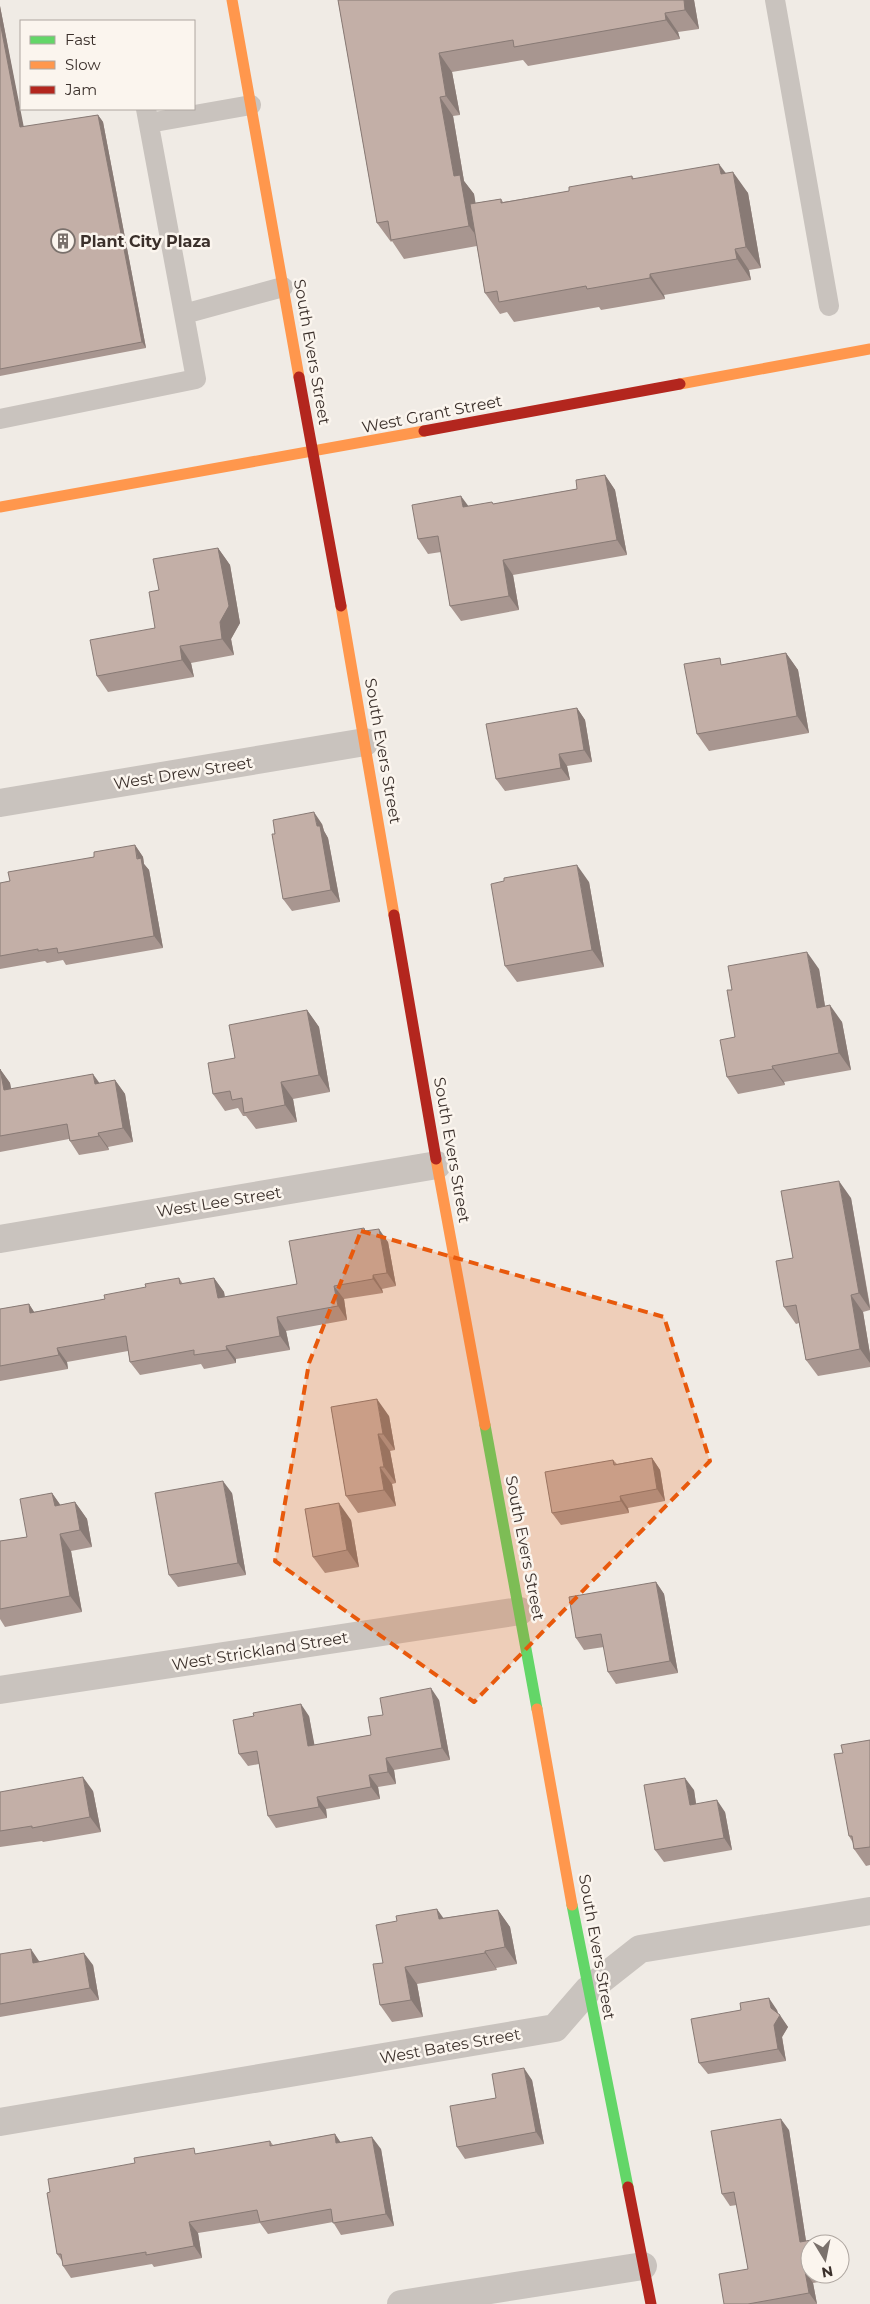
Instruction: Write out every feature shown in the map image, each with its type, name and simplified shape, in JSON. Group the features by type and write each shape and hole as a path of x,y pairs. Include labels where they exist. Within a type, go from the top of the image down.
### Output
{"street":[{"name":"South Evers Street","path":"232,0 365,742 437,1165 588,1990 651,2304"},
{"name":"West Grant Street","path":"0,508 870,349"},
{"name":"West Drew Street","path":"0,803 365,742"},
{"name":"West Lee Street","path":"0,1239 437,1165"},
{"name":"West Strickland Street","path":"0,1690 520,1611"},
{"name":"West Bates Street","path":"0,2122 554,2028 588,1990 640,1949 870,1911"},
{"path":"401,2304 643,2266"}],"lane":[{"path":"776,0 830,306"},
{"path":"0,418 196,379 148,116 251,105"},
{"path":"184,314 283,287"}],"highlighted area":[{"path":"361,1231 664,1317 710,1461 474,1702 275,1561 309,1363"}],"building":[{"path":"338,0 684,0 685,10 665,13 666,20 514,47 513,40 439,53 446,96 440,97 454,176 460,175 469,226 391,240 388,221 377,223"},
{"name":"Plant City Plaza","path":"0,22 20,127 98,115 142,342 0,369"},
{"path":"719,164 721,174 733,172 746,247 735,249 737,259 650,274 650,278 587,289 586,286 499,302 497,291 485,293 470,204 501,199 501,203 569,191 569,187 632,176 632,179"},
{"path":"605,475 617,540 503,560 509,596 450,606 438,536 418,539 412,505 461,496 463,507 492,502 493,504 577,489 576,480"},
{"path":"218,548 229,606 220,622 222,639 180,646 182,660 97,676 90,640 155,628 149,592 159,590 153,559"},
{"path":"786,653 797,716 697,734 684,664 720,658 721,665"},
{"path":"577,708 584,750 559,754 561,768 496,779 486,724"},
{"path":"314,812 317,826 320,826 331,890 283,899 272,834 275,834 273,820"},
{"path":"135,845 137,859 141,858 154,936 58,953 57,948 38,951 38,949 0,956 0,883 10,881 8,872 94,857 94,852"},
{"path":"577,865 592,950 505,966 491,884 504,881 504,878"},
{"path":"807,952 817,1008 830,1005 839,1053 772,1066 773,1069 727,1077 720,1040 735,1037 727,990 732,990 728,966"},
{"path":"307,1010 319,1075 281,1082 285,1105 244,1113 242,1098 232,1100 230,1091 213,1094 208,1063 235,1058 229,1025"},
{"path":"0,1069 4,1090 93,1074 95,1084 115,1080 123,1128 98,1133 99,1136 70,1141 67,1124 0,1136"},
{"path":"839,1181 859,1293 851,1295 860,1349 806,1360 796,1305 784,1307 776,1261 793,1258 781,1191"},
{"path":"364,1228 365,1231 379,1229 387,1273 373,1275 373,1279 334,1286 338,1306 277,1317 280,1336 226,1346 227,1350 194,1355 194,1350 130,1362 126,1336 57,1348 59,1355 0,1366 0,1309 29,1304 30,1313 105,1299 104,1295 146,1287 145,1284 179,1278 180,1284 214,1278 218,1298 297,1284 289,1241"},
{"path":"377,1399 383,1434 378,1434 384,1467 380,1467 384,1490 346,1496 331,1407"},
{"path":"652,1458 657,1489 620,1496 621,1501 552,1513 545,1472 613,1460 614,1465"},
{"path":"223,1481 238,1563 169,1575 155,1493"},
{"path":"52,1493 55,1506 75,1502 80,1530 60,1534 70,1596 0,1609 0,1541 27,1537 20,1499"},
{"path":"339,1503 347,1550 313,1557 305,1509"},
{"path":"656,1582 670,1661 608,1672 601,1634 576,1638 569,1597"},
{"path":"431,1688 442,1748 386,1758 388,1772 369,1775 371,1787 317,1797 319,1807 268,1816 257,1751 239,1754 233,1720 254,1716 253,1713 301,1704 308,1746 371,1735 368,1717 383,1715 380,1698"},
{"path":"870,1740 870,1847 854,1849 852,1836 849,1836 834,1754 843,1753 841,1745"},
{"path":"83,1777 90,1817 32,1828 32,1826 0,1831 0,1792"},
{"path":"685,1778 690,1805 717,1800 724,1838 655,1850 644,1785"},
{"path":"437,1909 439,1919 498,1910 505,1947 485,1951 485,1953 405,1967 411,2000 380,2005 373,1964 383,1963 376,1925 397,1921 396,1916"},
{"path":"31,1949 33,1963 84,1953 90,1988 0,2004 0,1954"},
{"path":"769,1998 771,2008 780,2015 774,2025 778,2049 699,2063 691,2019 741,2010 740,2003"},
{"path":"524,2068 536,2132 457,2147 450,2106 496,2098 492,2074"},
{"path":"781,2119 800,2242 800,2284 807,2284 809,2293 748,2304 724,2304 719,2274 748,2269 734,2192 722,2194 711,2131"},
{"path":"335,2134 336,2143 372,2137 386,2214 333,2223 331,2209 260,2222 257,2210 189,2222 194,2246 146,2255 146,2252 63,2266 61,2254 57,2254 47,2193 50,2192 48,2179 135,2163 134,2158 194,2148 195,2154 270,2141 270,2146"}],"traffic: fast":[{"path":"485,1425 537,1709"},
{"path":"572,1905 628,2187"}],"traffic: slow":[{"path":"232,0 299,377"},
{"path":"680,384 870,349"},
{"path":"0,507 424,431"},
{"path":"341,606 394,915"},
{"path":"436,1159 485,1425"},
{"path":"537,1709 572,1905"}],"traffic: jam":[{"path":"299,377 341,606"},
{"path":"424,431 680,384"},
{"path":"394,915 436,1159"},
{"path":"628,2187 651,2304"}],"place":[{"name":"Plant City Plaza","path":"63,241"}]}
